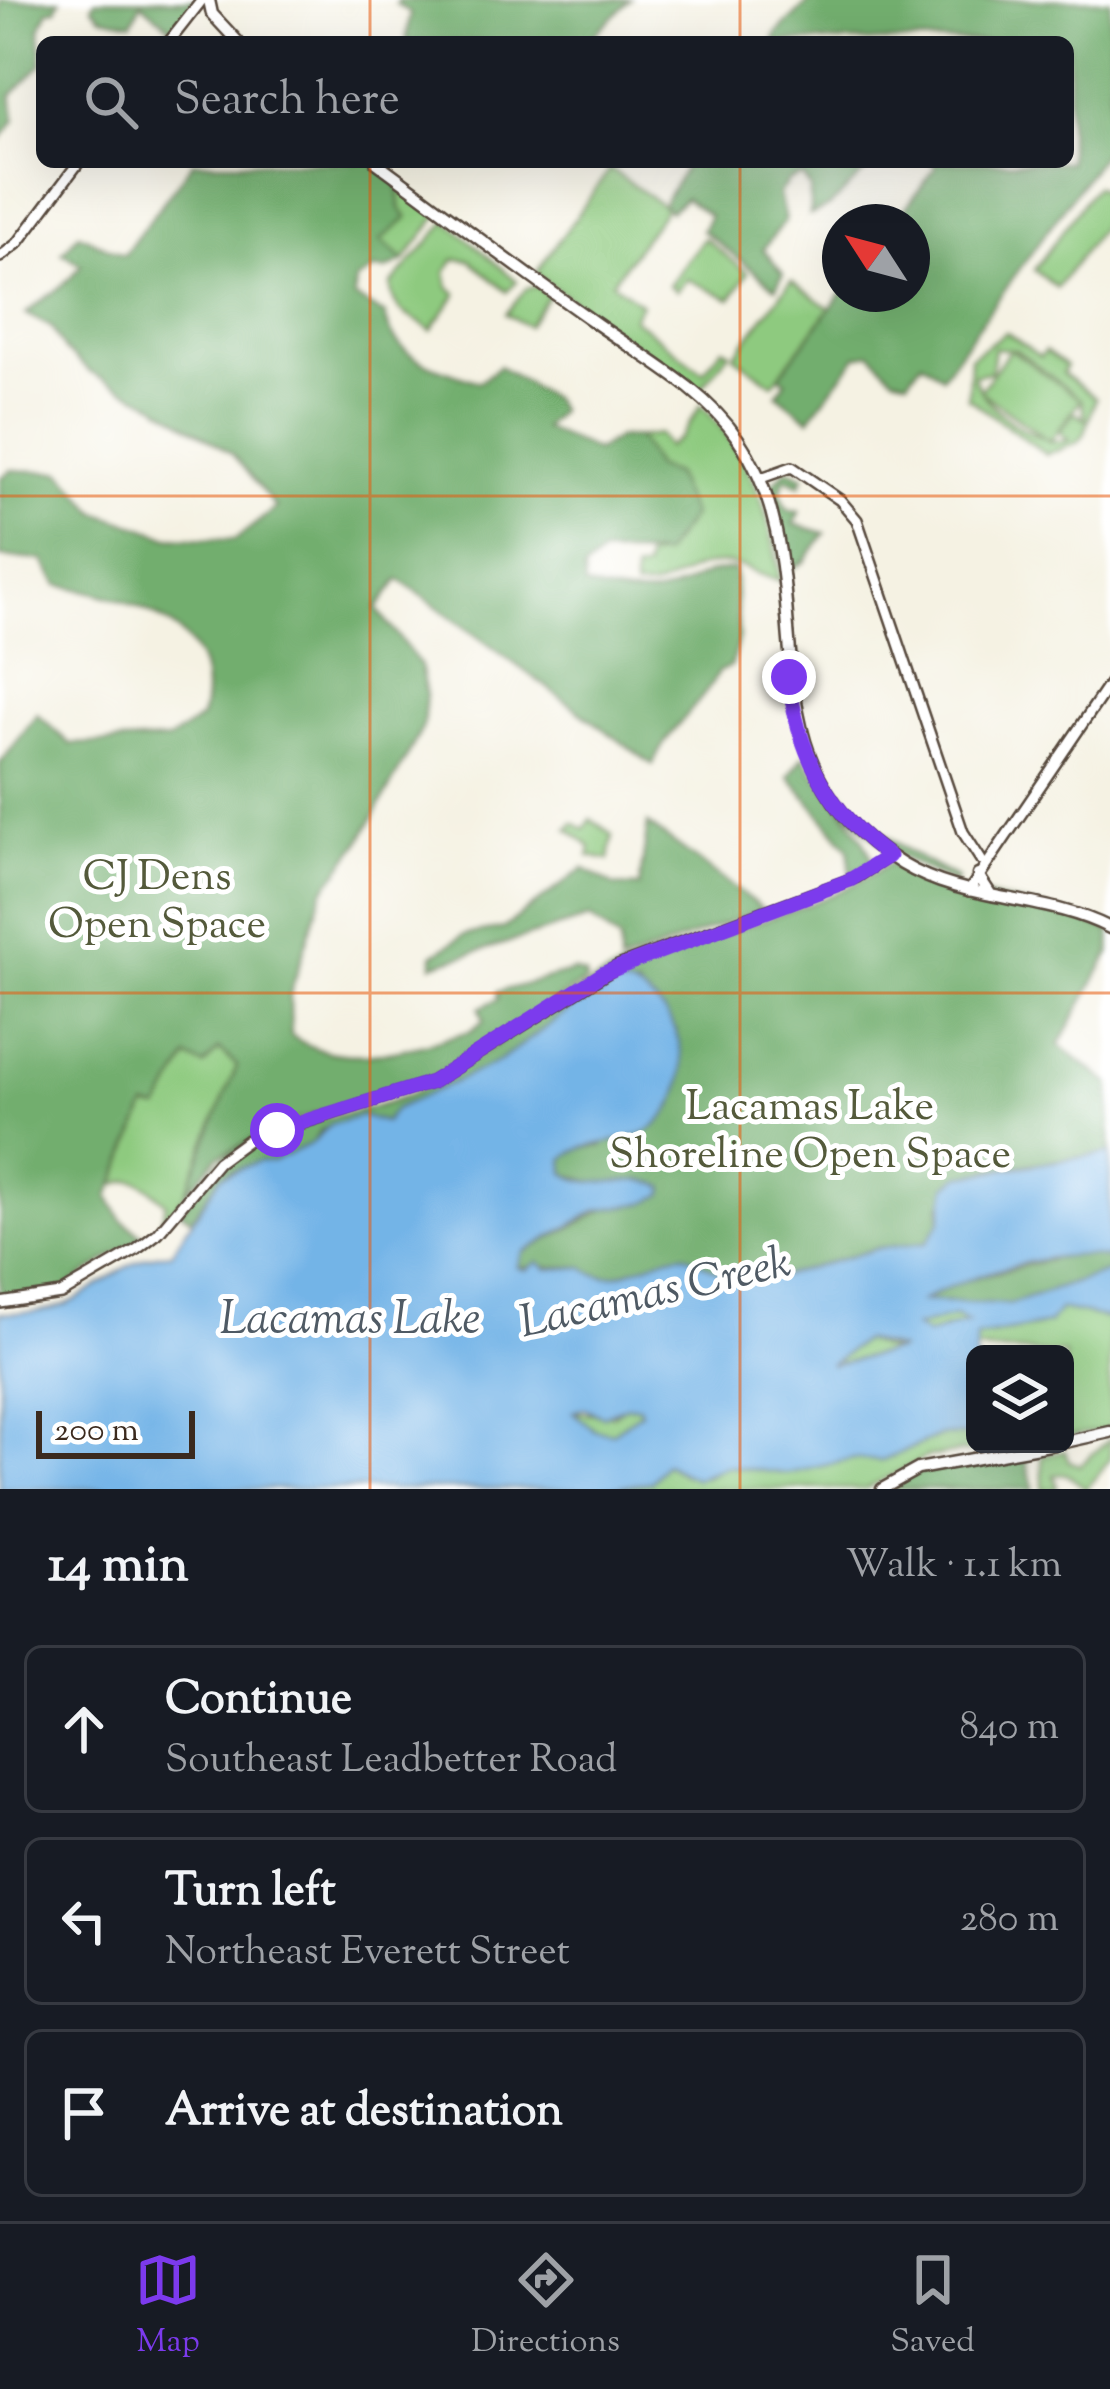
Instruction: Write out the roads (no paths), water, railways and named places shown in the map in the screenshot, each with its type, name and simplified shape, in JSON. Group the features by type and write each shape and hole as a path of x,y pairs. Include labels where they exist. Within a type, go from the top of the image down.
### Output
{"main road":[{"path":"205,0 232,36"},
{"path":"384,168 700,399 738,438 761,478 779,538 792,703 805,750 837,807 889,856 929,878 1066,910 1110,928"},
{"path":"978,874 991,895"},
{"path":"1074,1440 1110,1432"},
{"path":"882,1489 932,1465 1002,1453"}],"street":[{"path":"174,36 205,0"},
{"path":"0,257 18,243 74,168"},
{"path":"761,478 792,467 853,513 964,832 981,860"},
{"path":"969,891 1110,683"},
{"path":"969,891 981,860 993,850"},
{"path":"0,1303 61,1294 146,1244 218,1162 242,1143 432,1082 604,973 850,880 889,856"}],"water":[{"name":"Lacamas Lake","path":"619,985 640,992 671,1022 682,1064 672,1106 658,1124 623,1139 585,1147 564,1159 565,1173 577,1179 653,1182 665,1187 664,1194 646,1203 597,1210 523,1253 517,1267 526,1270 538,1262 548,1269 583,1267 606,1276 685,1254 725,1275 783,1276 879,1248 926,1243 941,1221 947,1186 960,1176 1110,1153 1110,1259 1066,1256 1013,1266 961,1282 922,1301 1010,1304 1110,1271 1110,1319 1060,1309 1049,1324 976,1337 976,1345 966,1345 966,1436 941,1435 882,1461 853,1459 787,1474 727,1466 696,1479 665,1464 651,1482 597,1489 0,1489 0,1313 59,1307 143,1259 171,1253 221,1176 259,1161 272,1162 312,1143 331,1124 361,1116 385,1122 395,1109 500,1061 572,1008","holes":["955,1316 968,1322 927,1335 915,1327","863,1340 901,1350 830,1365","639,1406 641,1412 612,1433 594,1430 573,1412 584,1408 603,1416"]}],"park label":[{"name":"CJ Dens Open Space","path":"157,898"},
{"name":"Lacamas Lake Shoreline Open Space","path":"810,1128"}],"water label":[{"name":"Lacamas Creek","path":"654,1290"}]}
